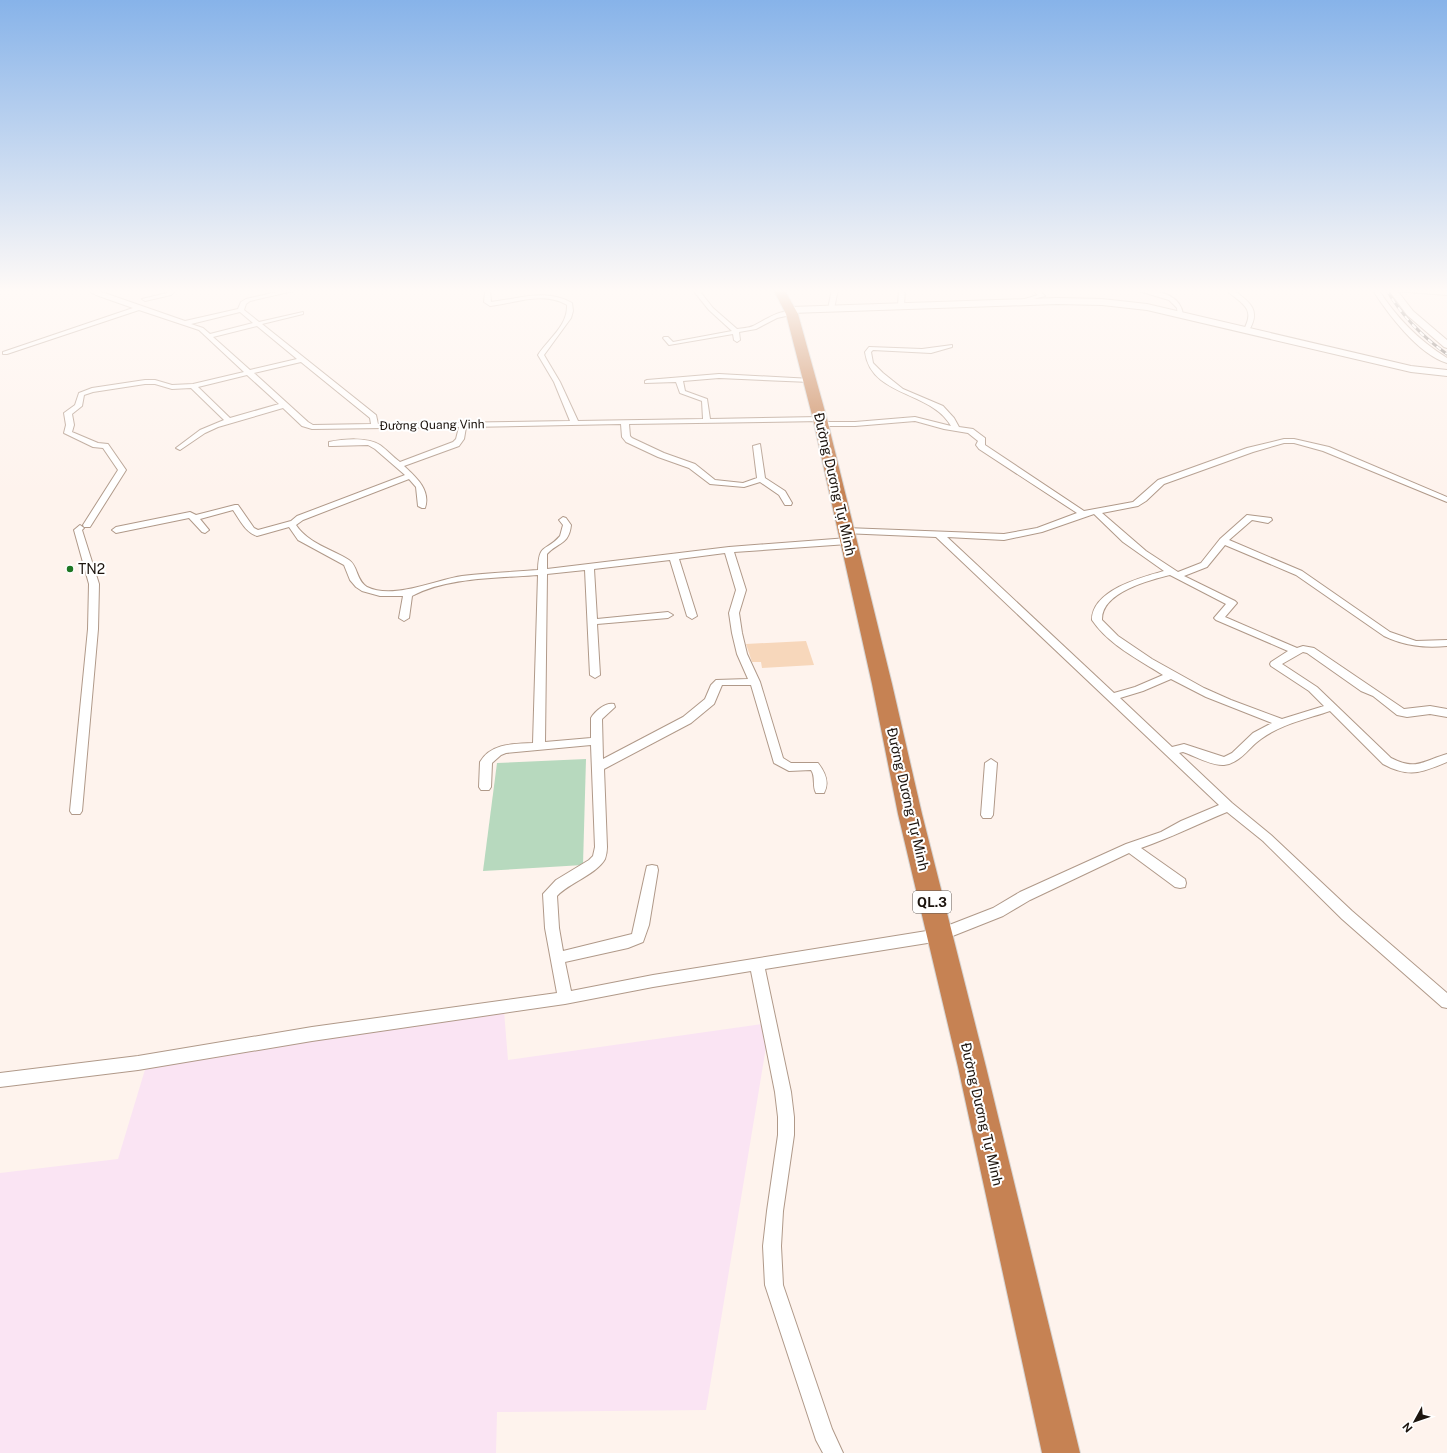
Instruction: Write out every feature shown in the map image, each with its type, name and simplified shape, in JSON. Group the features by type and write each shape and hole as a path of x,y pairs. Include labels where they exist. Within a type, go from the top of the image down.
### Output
{"highway":[{"name":"Đường Dương Tự Minh","path":"804,357 1061,1453"}],"street":[{"name":"Đường Quang Vinh","path":"231,357 305,424 312,427 706,420 820,421 855,424 915,419 938,426 970,431 978,435 982,440 980,445 982,447 1084,514"},
{"path":"297,357 373,417 375,426"},
{"path":"542,357 557,382 575,423"},
{"path":"868,357 869,363 901,391 935,404 948,415 956,428"},
{"path":"1358,357 1411,369 1447,373"},
{"path":"76,811 93,629 94,584 78,530 84,527 122,470 105,446 96,445 68,433 70,425 68,412 78,406 81,394 92,390 145,382 155,382 172,387 193,386 301,360"},
{"path":"647,382 719,376 810,380"},
{"path":"679,379 682,392 705,400 706,420"},
{"path":"193,386 228,422"},
{"path":"180,448 197,434 228,422 284,405"},
{"path":"626,422 626,437 628,440 661,455 692,466 713,482 744,484 761,479"},
{"path":"400,465 456,444 460,439 463,425"},
{"path":"292,523 294,530 301,538 347,563 350,566 355,581 360,585 378,592 411,593 448,581 542,572 847,536 939,535 1004,537 1039,530 1084,514 1135,504 1142,501 1156,485 1161,482 1250,450 1284,441 1294,441 1326,449 1447,500"},
{"path":"332,444 355,442 370,443 378,447 400,465 416,481 420,487 422,506"},
{"path":"757,446 761,479 782,493 788,504"},
{"path":"116,530 184,516 195,518 235,507 251,530 257,533 292,523 300,518 343,502 382,484 411,476"},
{"path":"1096,512 1120,536 1174,574 1232,603 1219,618 1296,651"},
{"path":"1268,520 1250,517 1223,541 1204,565 1194,570 1142,579 1118,590 1107,599 1099,610 1097,619 1100,626 1109,634 1171,675 1209,695 1281,723"},
{"path":"195,518 205,530"},
{"path":"539,745 543,554 546,550 562,542 567,524 563,520"},
{"path":"939,535 1228,806 1267,838 1347,915 1447,1002"},
{"path":"1223,541 1299,573 1393,637 1417,645 1447,643"},
{"path":"729,550 740,590 734,612 737,633 742,654 755,682 778,760 789,767 814,766 820,774 820,790"},
{"path":"674,556 692,616"},
{"path":"590,566 595,675"},
{"path":"404,618 408,596 411,593"},
{"path":"592,622 668,615"},
{"path":"1447,713 1430,710 1407,713 1401,712 1377,694 1364,689 1310,650 1303,649 1296,651 1275,664 1313,689 1387,761 1398,768 1412,771 1447,758"},
{"path":"1112,697 1138,689 1171,675"},
{"path":"598,767 687,720 710,701 716,685 720,682 755,682"},
{"path":"565,998 552,928 550,894 561,883 580,874 599,858 601,847 596,718 610,707"},
{"path":"1170,751 1184,748 1219,761 1225,761 1236,756 1244,746 1256,736 1281,723 1332,707"},
{"path":"485,787 486,762 494,755 505,749 597,741"},
{"path":"987,815 991,763"},
{"path":"0,1080 138,1063 312,1034 565,998 940,935 998,912 1025,896 1130,847 1165,835 1186,824 1228,806"},
{"path":"1130,847 1180,883"},
{"path":"558,958 628,942 638,938 641,934 652,870"},
{"path":"757,965 783,1092 786,1117 786,1135 775,1210 772,1246 774,1285 823,1433 833,1453"}],"shaded area":[{"path":"504,1011 508,1060 770,1023 706,1410 497,1412 496,1453 0,1453 0,1173 118,1159 147,1063"}],"green space":[{"path":"586,759 583,865 483,871 497,763"}],"building":[{"path":"806,641 814,665 762,668 761,662 752,662 746,644"}],"place":[{"name":"TN2","path":"70,569"}]}
